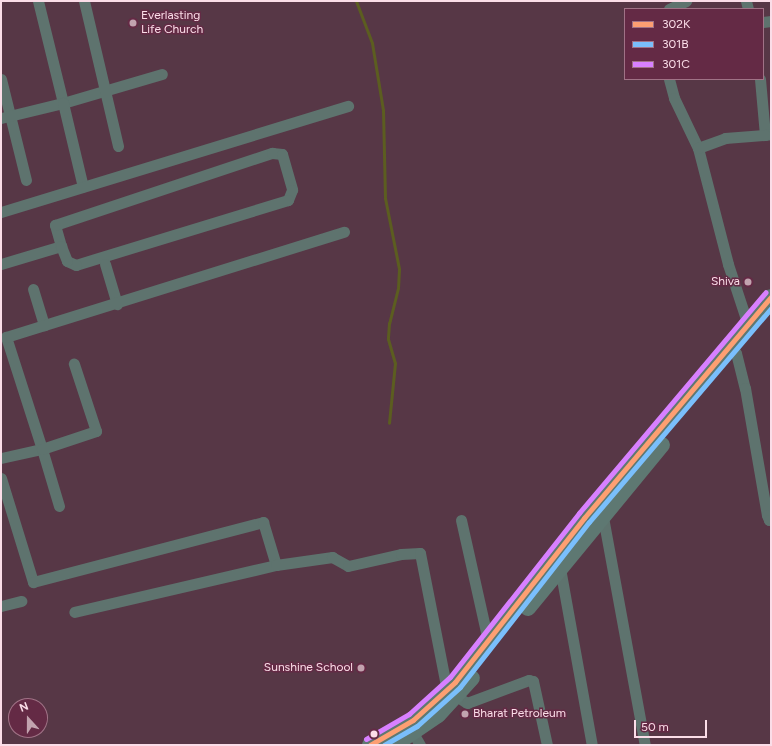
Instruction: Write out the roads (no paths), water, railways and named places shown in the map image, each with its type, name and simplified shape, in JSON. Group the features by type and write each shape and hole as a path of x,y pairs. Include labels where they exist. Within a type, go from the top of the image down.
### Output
{"main road":[{"path":"733,350 748,325 771,297"},
{"path":"394,745 416,739 438,715 488,641 733,350 771,310"},
{"path":"370,745 413,720 452,693 560,568 597,513"}],"street":[{"path":"38,1 83,187"},
{"path":"84,1 118,146"},
{"path":"671,8 686,1"},
{"path":"5,117 63,103 162,74"},
{"path":"1,79 5,117 26,180"},
{"path":"669,80 674,98 698,148 728,264 748,325"},
{"path":"698,148 725,138 768,134 760,80"},
{"path":"1,212 348,106"},
{"path":"272,153 282,154 292,190 288,200 76,265 67,261 62,246 55,225 272,153"},
{"path":"60,506 42,449 3,338 117,304 280,250 344,232"},
{"path":"1,264 62,246"},
{"path":"105,264 117,304"},
{"path":"33,289 44,326"},
{"path":"733,350 770,520 771,532"},
{"path":"1,458 42,449 96,432 74,364"},
{"path":"1,478 33,582 263,522 276,565"},
{"path":"597,513 645,745"},
{"path":"461,520 488,641"},
{"path":"74,612 276,565 332,557 348,566 401,554 420,553 452,693 467,703 529,680 533,681 547,745"},
{"path":"560,568 592,745"},
{"path":"1,606 21,600"}],"waterway":[{"path":"356,1 372,43 383,110 385,198 399,269 398,288 389,323 388,339 395,363 389,423"}],"place":[{"name":"Everlasting Life Church","path":"133,23"},
{"name":"Shiva","path":"748,282"},
{"name":"Sunshine School","path":"361,668"},
{"name":"Bharat Petroleum","path":"465,714"}]}
